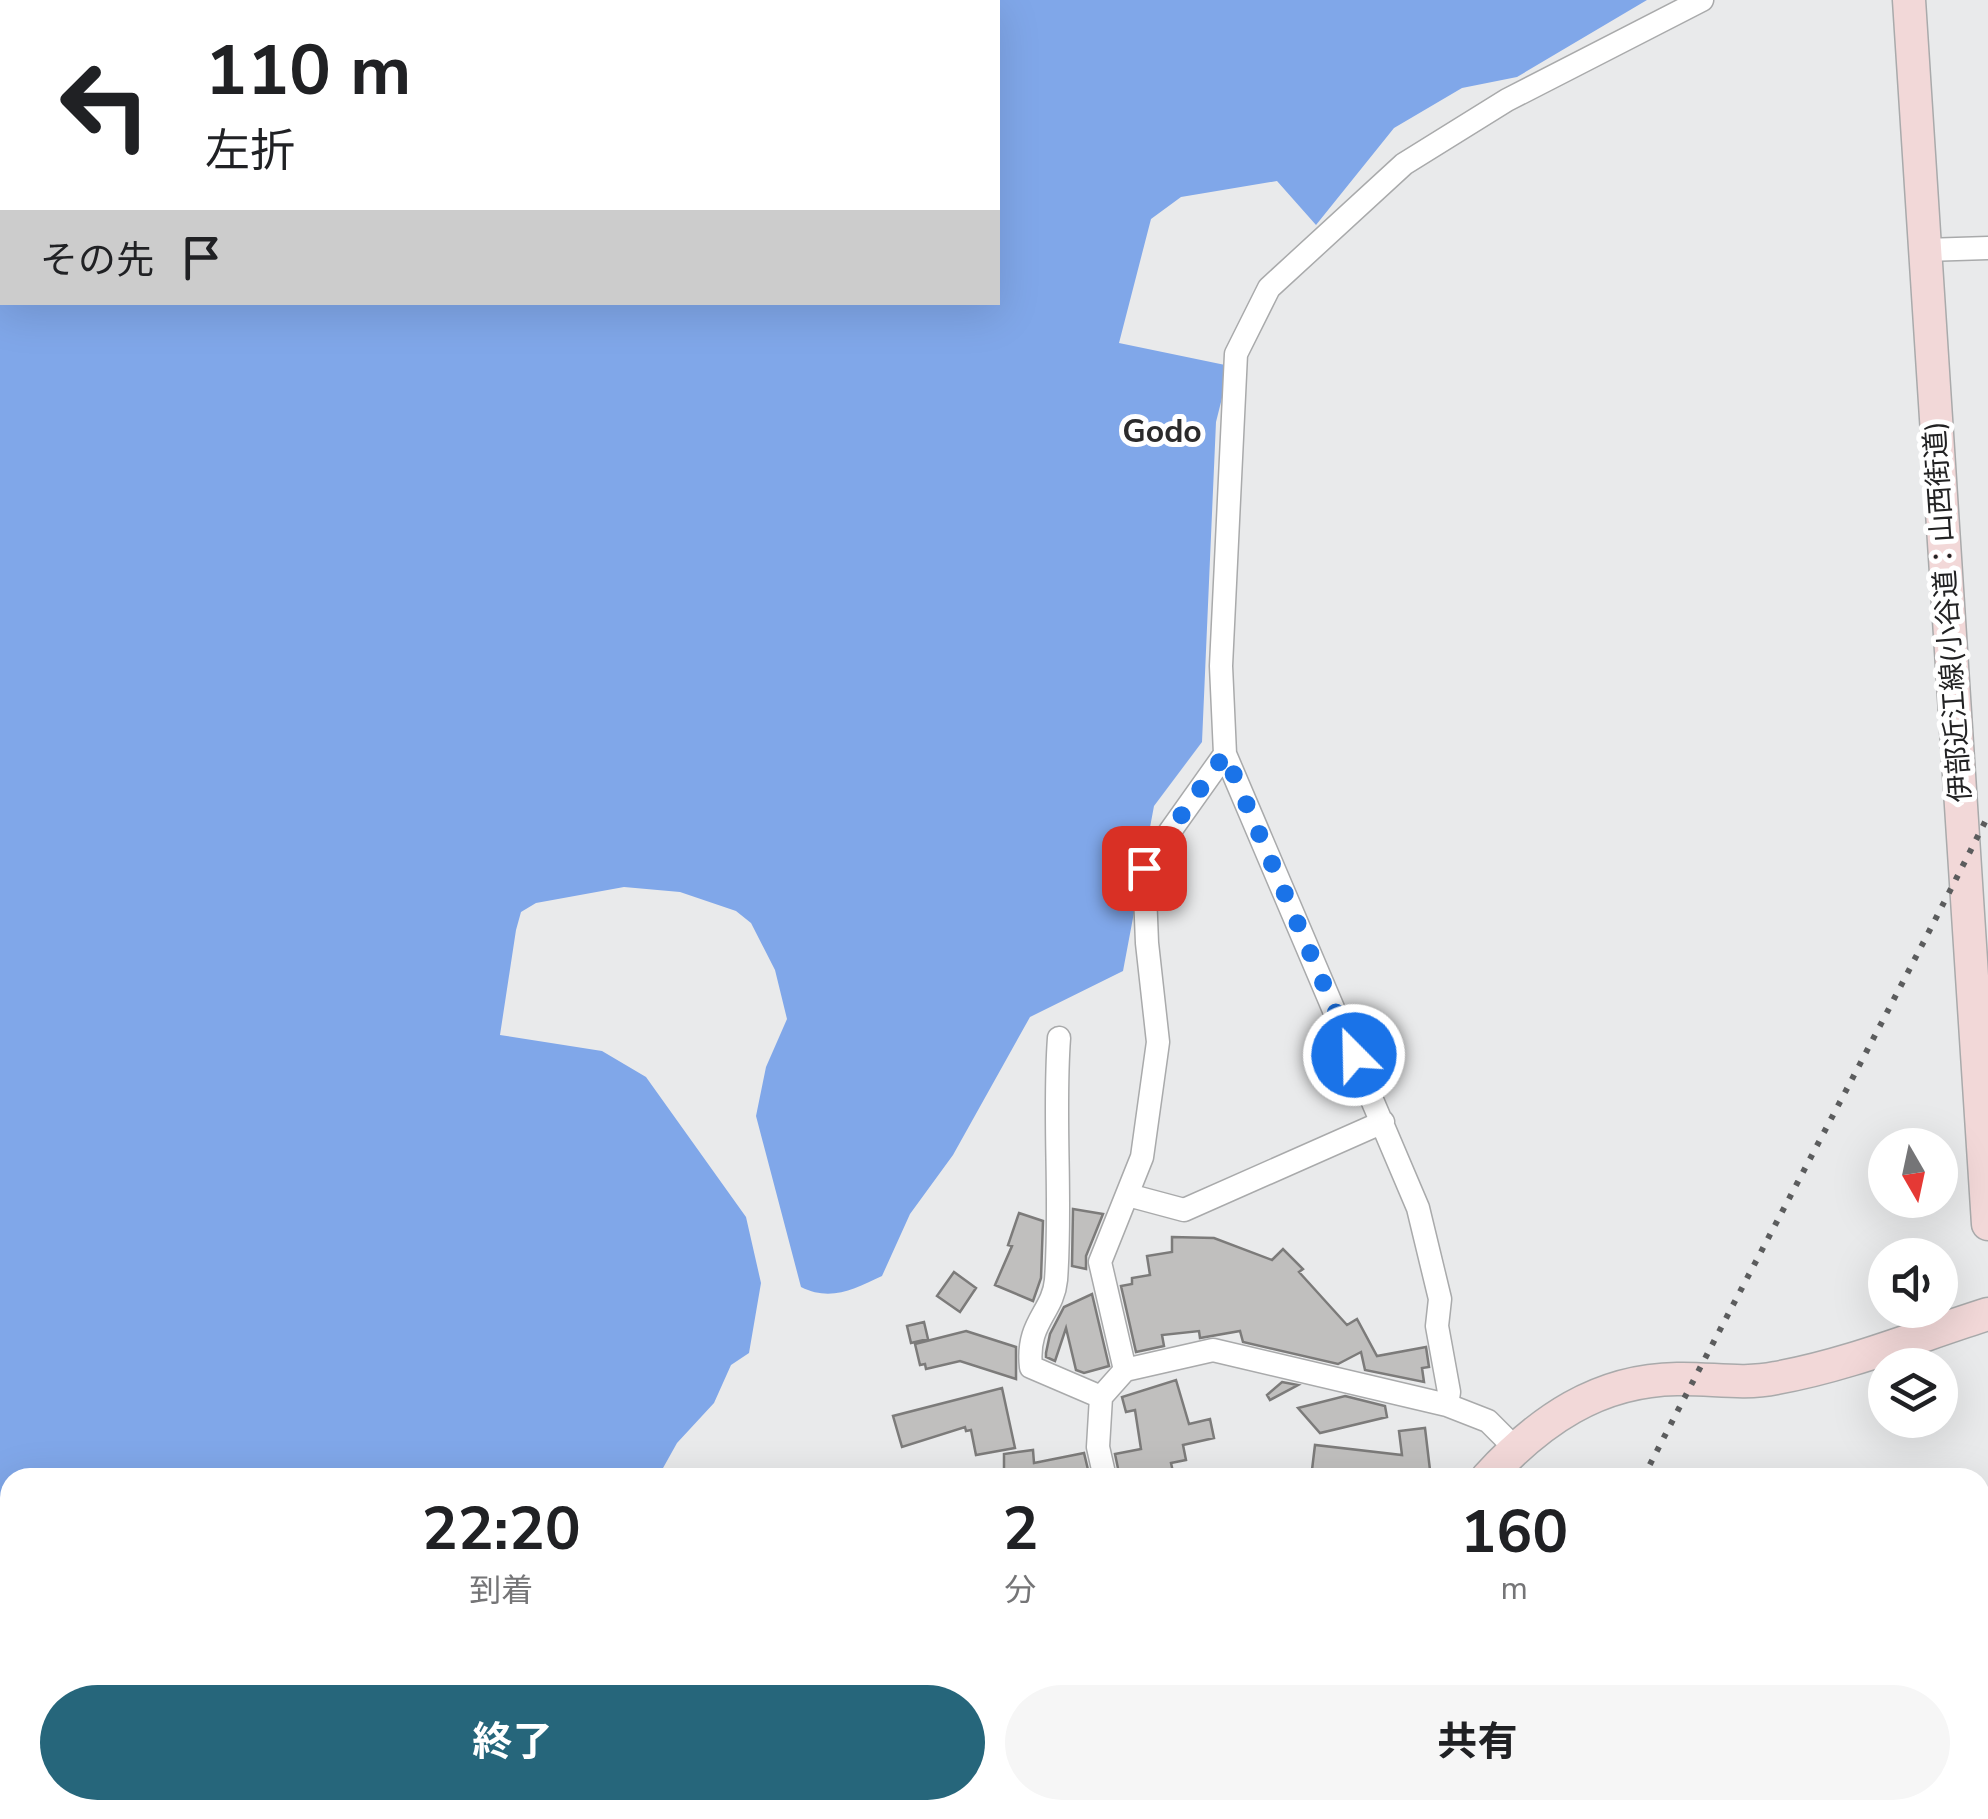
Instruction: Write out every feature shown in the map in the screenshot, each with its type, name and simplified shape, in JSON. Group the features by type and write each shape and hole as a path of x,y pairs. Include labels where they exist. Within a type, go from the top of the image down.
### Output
{"main road":[{"name":"伊部近江線(小谷道：山西街道)","path":"1909,0 1924,250 1978,940 1988,1224"},
{"path":"1496,1468 1515,1448 1569,1406 1598,1392 1676,1378 1739,1383 1771,1380 1884,1349 1988,1314"}],"street":[{"path":"1447,1404 1449,1392 1437,1326 1440,1299 1418,1208 1225,754 1222,666 1236,354 1269,288 1404,164 1506,100 1702,0"},
{"path":"1924,250 1988,248"},
{"path":"1125,1370 1100,1262 1142,1158 1158,1042 1147,944 1144,868 1225,754"},
{"path":"1059,1038 1055,1091 1056,1285 1033,1330 1029,1348 1031,1367 1101,1397"},
{"path":"1128,1195 1184,1210 1383,1122"},
{"path":"1103,1468 1098,1447 1101,1397 1125,1370 1213,1350 1447,1404 1488,1422 1515,1448"}],"shaded area":[{"path":"1000,0 1647,0 1517,77 1462,88 1394,128 1316,225 1277,181 1181,197 1151,219 1119,343 1230,366 1216,422 1202,742 1154,806 1123,971 1030,1017 953,1155 910,1214 882,1276 832,1294 801,1287 756,1116 766,1067 787,1019 775,970 751,923 736,911 680,892 624,887 536,903 521,912 500,1035 602,1051 646,1077 746,1217 761,1283 749,1353 731,1365 714,1403 677,1443 663,1468 0,1468 0,305 1000,305"}],"building":[{"path":"1073,1209 1103,1214 1086,1256 1086,1269 1072,1266"},
{"path":"1019,1213 1043,1221 1041,1278 1033,1301 995,1285 1012,1246 1008,1245"},
{"path":"1172,1237 1214,1238 1272,1260 1283,1249 1347,1325 1357,1319 1377,1356 1426,1347 1429,1367 1422,1368 1424,1382 1365,1370 1361,1352 1338,1364 1243,1342 1240,1331 1200,1338 1199,1331 1162,1335 1164,1346 1136,1352 1121,1286 1132,1284 1132,1278 1150,1275 1147,1256 1172,1252"},
{"path":"954,1272 976,1288 960,1312 937,1296"},
{"path":"1092,1294 1109,1366 1084,1373 1076,1370 1066,1328 1055,1361 1046,1353 1050,1334 1064,1307"},
{"path":"924,1322 928,1339 911,1343 907,1326"},
{"path":"966,1331 1016,1347 1016,1379 960,1361 926,1369 925,1364 920,1365 915,1344"},
{"path":"1176,1380 1189,1424 1210,1419 1214,1438 1183,1445 1186,1460 1171,1463 1172,1468 1118,1468 1115,1454 1141,1449 1135,1410 1126,1412 1122,1397"},
{"path":"1282,1382 1298,1385 1270,1400 1267,1395"},
{"path":"1002,1388 1015,1448 976,1455 971,1430 966,1431 965,1427 902,1447 893,1416"},
{"path":"1345,1396 1385,1406 1387,1417 1320,1433 1298,1408"},
{"path":"1425,1428 1430,1468 1312,1468 1315,1445 1402,1455 1399,1431"},
{"path":"1033,1450 1034,1463 1084,1453 1088,1468 1004,1468 1004,1454"}],"railway":[{"path":"1648,1468 1988,816"}],"district":[{"name":"Godo","path":"1162,431"}],"route":[{"path":"1144,868 1225,754 1354,1055"}]}
